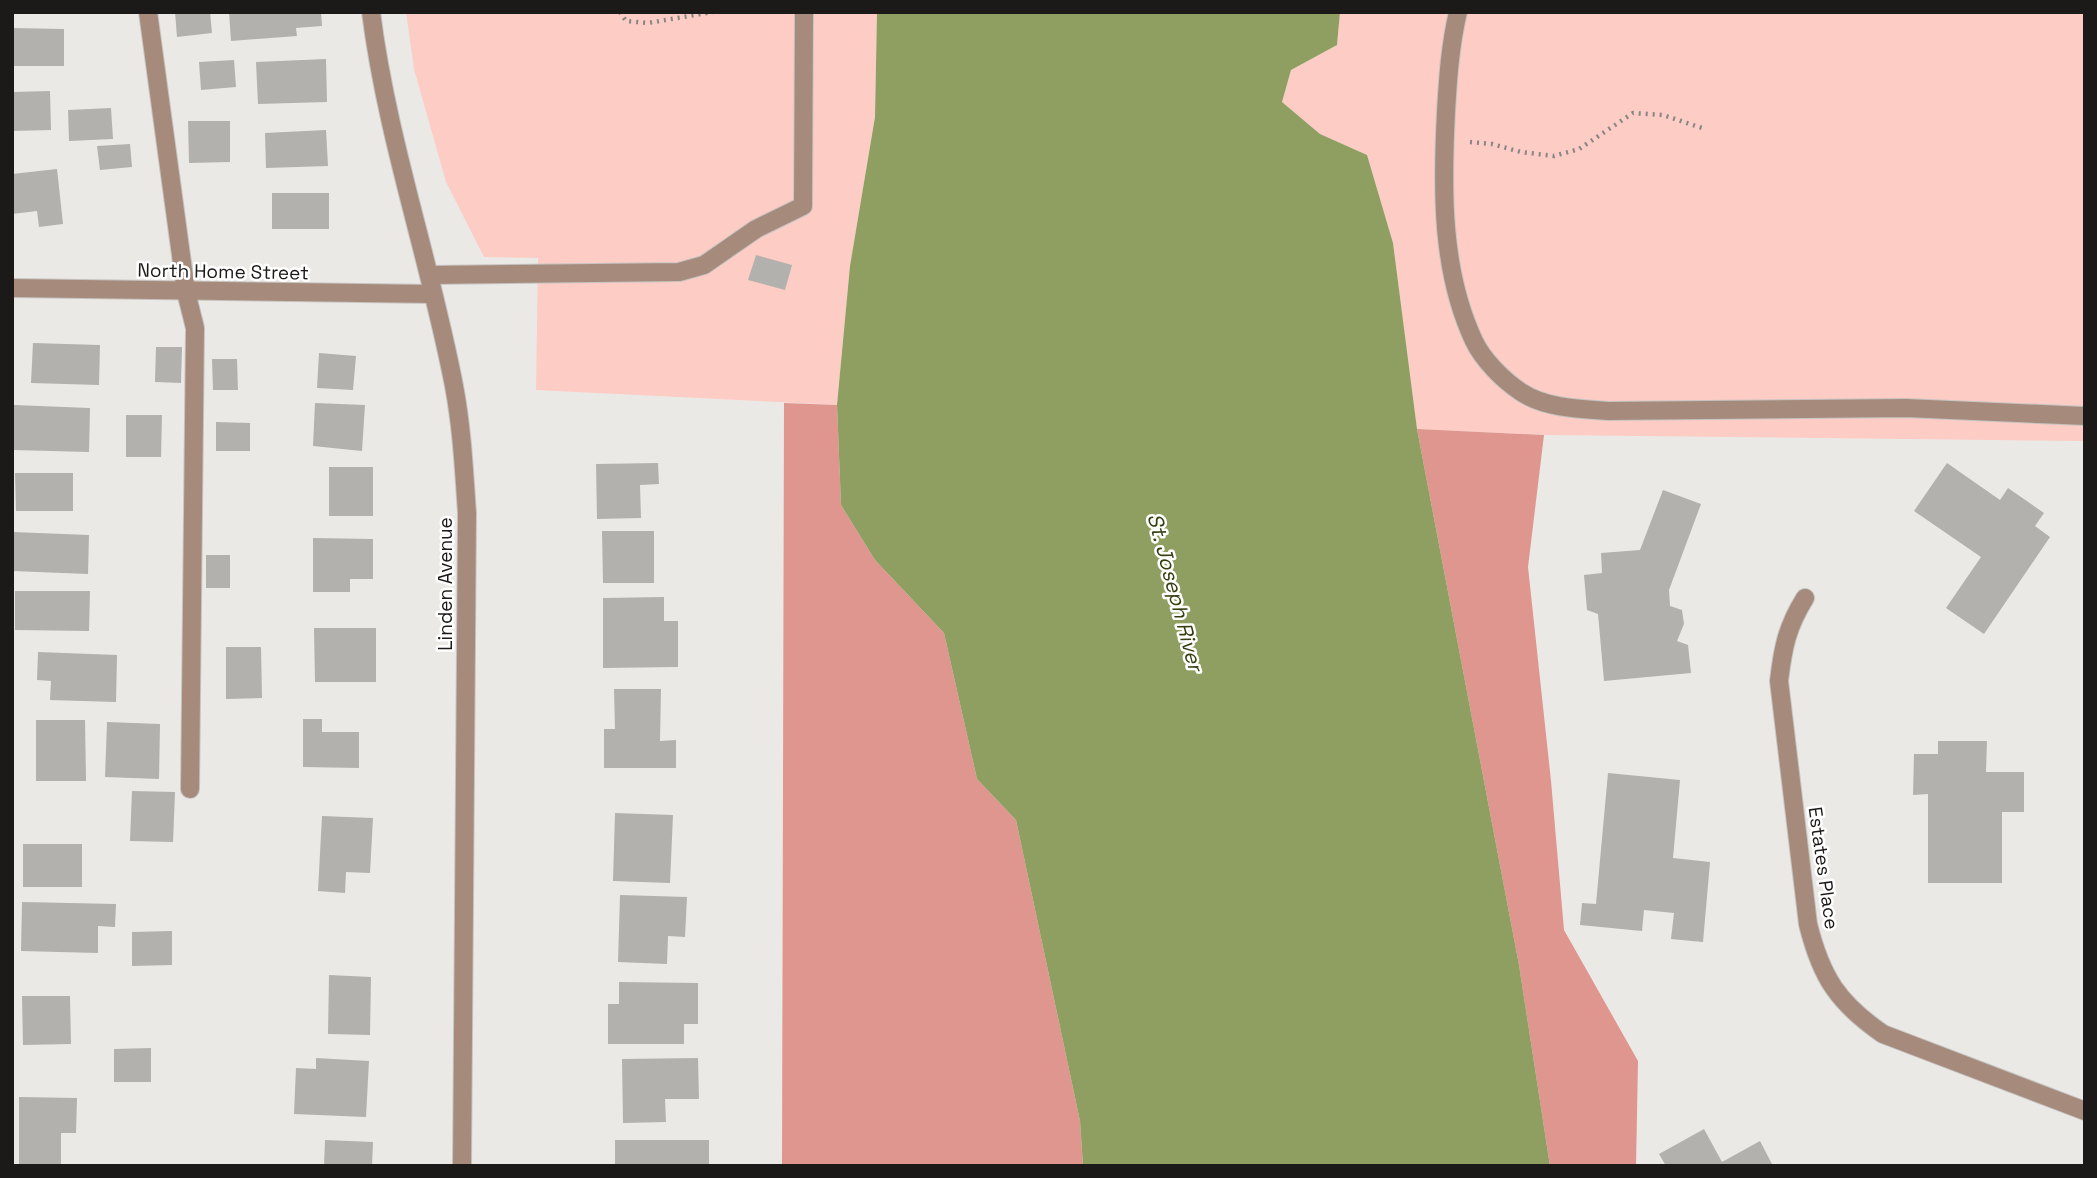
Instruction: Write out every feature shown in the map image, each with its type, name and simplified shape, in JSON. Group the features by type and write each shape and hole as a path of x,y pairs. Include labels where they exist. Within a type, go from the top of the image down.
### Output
{"street":[{"path":"148,12 186,292 195,328 190,789"},
{"name":"Linden Avenue","path":"371,12 388,114 454,387 463,454 467,513 462,1166"},
{"path":"429,275 679,272 704,265 756,229 803,206 804,12"},
{"path":"1458,12 1451,44 1445,139 1448,247 1457,299 1476,344 1499,374 1522,393 1560,407 1608,411 1906,408 2085,416"},
{"name":"North Home Street","path":"12,288 433,294"},
{"name":"Estates Place","path":"1805,597 1792,619 1783,643 1779,681 1808,924 1815,951 1826,976 1842,999 1861,1018 1884,1034 2085,1111"}],"path":[{"path":"620,12 626,20 648,23 713,12"},
{"path":"1445,139 1492,144 1521,152 1554,156 1579,149 1633,113 1663,115 1702,128"}],"shaded area":[{"path":"406,12 877,12 875,117 850,266 837,405 536,390 538,258 484,257 446,182 414,69"},
{"path":"1340,12 2085,12 2085,441 1544,435 1417,429 1393,243 1367,155 1320,134 1282,102 1291,70 1337,45"},
{"path":"784,403 837,405 841,505 875,560 944,633 977,779 1016,820 1080,1121 1083,1166 782,1166"},
{"path":"1417,429 1544,435 1528,567 1564,930 1638,1061 1636,1166 1550,1166 1519,965"}],"water":[{"name":"St. Joseph River","path":"877,12 1340,12 1337,45 1291,70 1282,102 1320,134 1367,155 1393,243 1417,429 1519,965 1550,1166 1083,1166 1080,1121 1016,820 977,779 944,633 875,560 841,505 837,405 850,266 875,117"}],"building":[{"path":"175,12 210,12 212,33 177,37"},
{"path":"229,12 321,12 322,26 296,28 297,36 231,41"},
{"path":"12,28 64,29 64,66 12,66"},
{"path":"326,59 327,102 258,104 256,62"},
{"path":"234,60 236,87 201,90 199,62"},
{"path":"50,91 51,130 12,131 12,92"},
{"path":"111,108 113,139 69,141 68,110"},
{"path":"188,121 230,121 230,162 189,163"},
{"path":"326,130 328,166 266,168 265,133"},
{"path":"130,144 132,167 100,170 97,146"},
{"path":"57,169 63,224 39,227 37,211 12,214 12,174"},
{"path":"272,193 329,193 329,229 272,229"},
{"path":"756,255 792,265 785,290 748,280"},
{"path":"33,343 100,345 99,385 31,383"},
{"path":"156,347 182,347 181,383 155,382"},
{"path":"319,353 356,356 353,390 317,388"},
{"path":"212,359 237,359 238,390 213,390"},
{"path":"315,403 365,405 362,451 313,446"},
{"path":"14,405 90,408 89,452 13,450"},
{"path":"126,415 162,415 161,457 126,457"},
{"path":"216,422 250,423 250,451 216,451"},
{"path":"658,463 659,484 640,485 641,518 597,519 596,464"},
{"path":"1947,463 2000,500 2008,488 2044,513 2035,526 2050,537 1984,634 1946,608 1981,557 1914,511"},
{"path":"329,467 373,467 373,516 329,516"},
{"path":"15,473 73,473 73,511 16,511"},
{"path":"1663,490 1701,504 1669,590 1670,606 1682,610 1684,624 1677,641 1688,645 1691,673 1604,681 1598,614 1587,610 1584,575 1602,573 1601,553 1640,550"},
{"path":"602,531 654,531 654,583 603,583"},
{"path":"13,532 89,535 88,574 12,571"},
{"path":"313,538 373,539 373,579 350,579 350,592 313,592"},
{"path":"206,555 230,555 230,588 206,588"},
{"path":"15,591 90,591 89,631 15,630"},
{"path":"664,597 664,621 678,621 678,667 603,668 603,598"},
{"path":"314,628 376,628 376,682 315,682"},
{"path":"226,647 261,647 262,698 226,699"},
{"path":"38,652 117,655 116,702 50,700 51,681 37,680"},
{"path":"614,689 661,689 660,741 676,740 676,768 604,768 604,729 615,729"},
{"path":"303,719 322,719 322,732 359,732 359,768 303,767"},
{"path":"36,720 85,720 86,781 36,781"},
{"path":"107,722 160,724 159,779 105,777"},
{"path":"1938,741 1987,741 1986,772 2024,772 2024,812 2002,812 2002,883 1928,883 1928,794 1913,795 1914,754 1938,754"},
{"path":"1608,773 1680,780 1673,858 1710,862 1703,942 1671,939 1674,913 1644,910 1642,931 1580,925 1582,903 1596,904"},
{"path":"132,791 175,792 173,842 130,841"},
{"path":"615,813 673,815 670,883 613,881"},
{"path":"322,816 373,818 370,873 346,872 345,893 318,891"},
{"path":"23,844 82,844 82,887 23,887"},
{"path":"620,895 687,897 685,937 668,936 667,964 618,962"},
{"path":"22,902 116,904 115,927 98,926 98,953 21,951"},
{"path":"172,931 172,965 132,966 132,932"},
{"path":"329,975 371,977 370,1035 328,1034"},
{"path":"619,982 698,983 698,1024 684,1024 684,1044 608,1044 608,1004 619,1004"},
{"path":"22,996 70,996 71,1044 23,1045"},
{"path":"151,1048 151,1082 114,1082 114,1049"},
{"path":"316,1058 369,1061 366,1117 294,1114 296,1068 316,1069"},
{"path":"698,1058 699,1099 665,1099 666,1122 623,1123 622,1059"},
{"path":"19,1097 77,1098 76,1133 61,1133 61,1166 19,1166"},
{"path":"1704,1129 1722,1162 1760,1141 1773,1166 1666,1166 1659,1154"},
{"path":"325,1140 373,1142 372,1166 324,1166"},
{"path":"615,1140 709,1140 709,1166 615,1166"}]}
